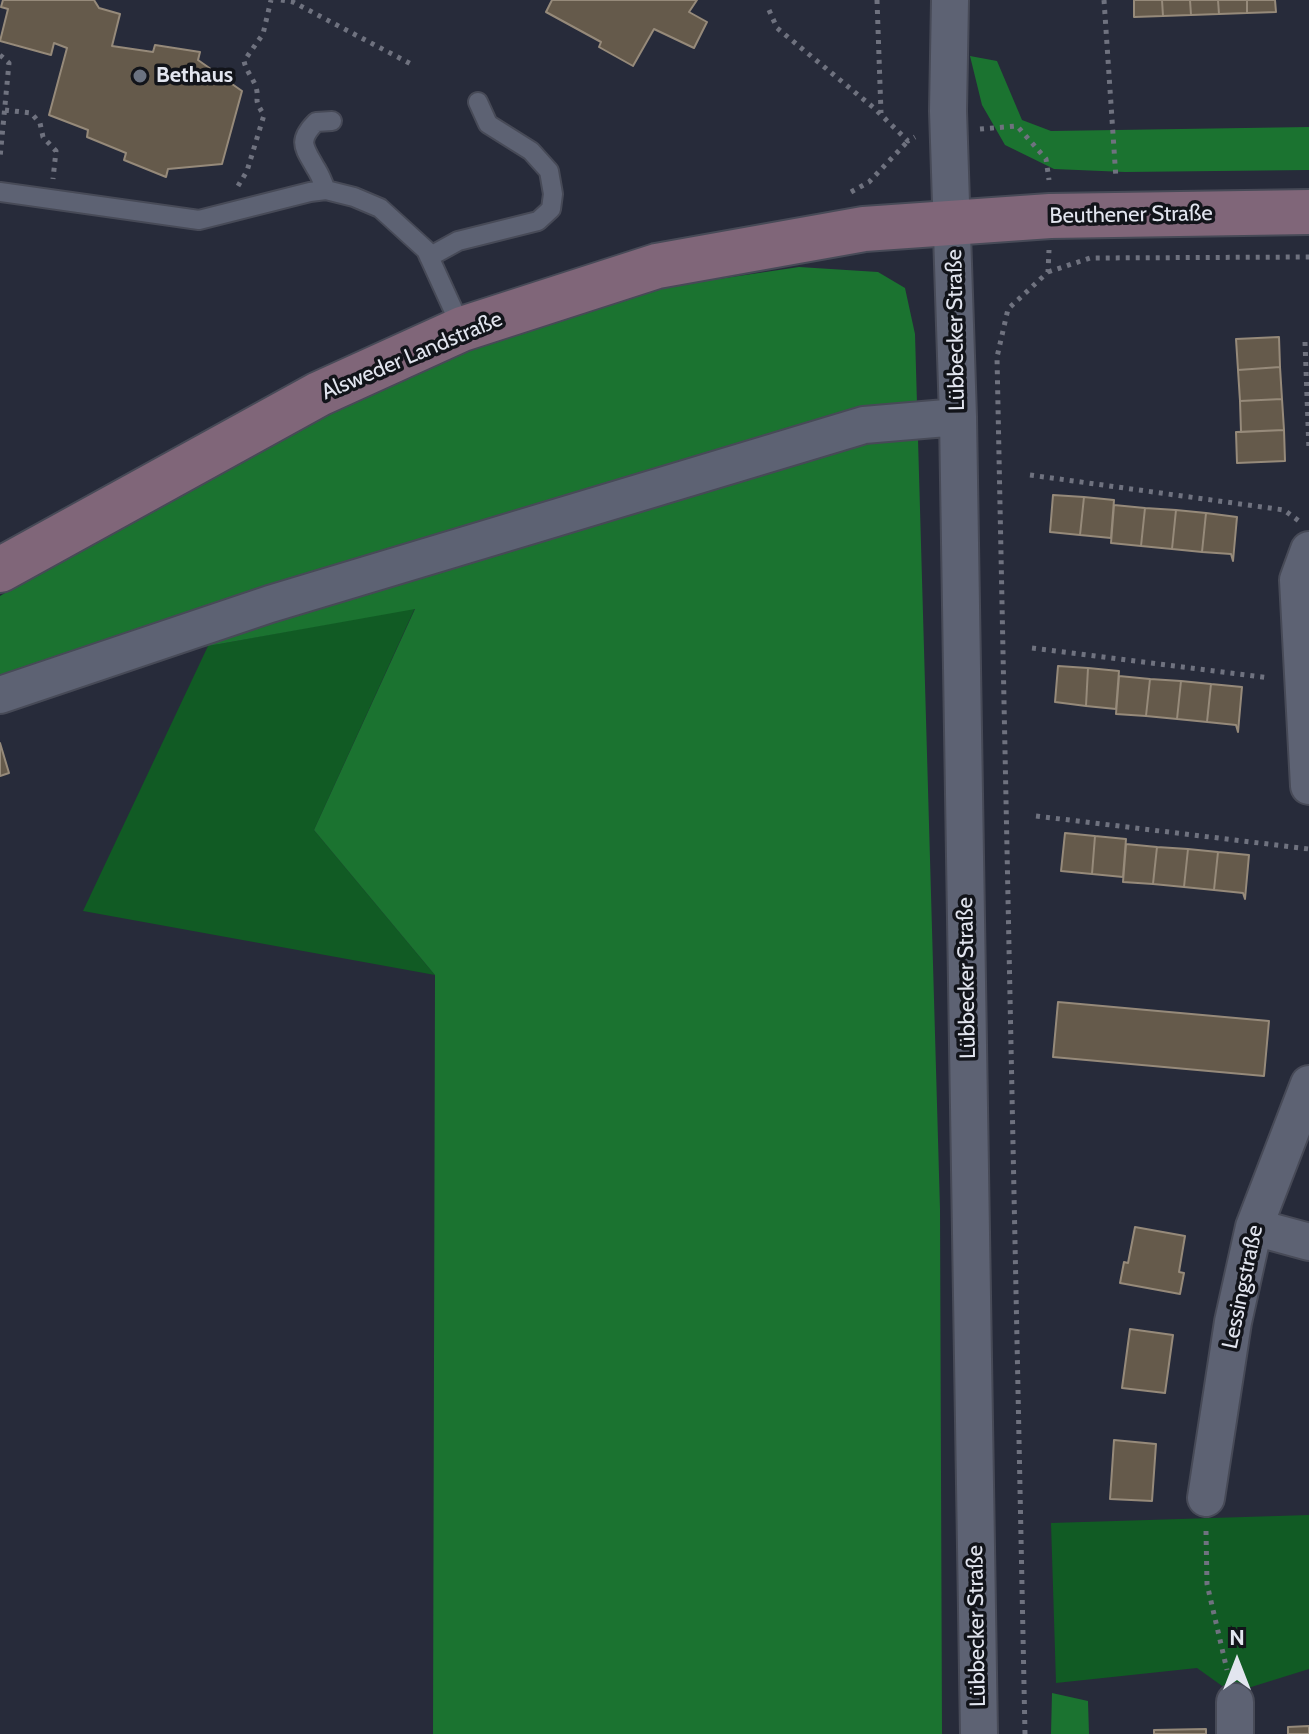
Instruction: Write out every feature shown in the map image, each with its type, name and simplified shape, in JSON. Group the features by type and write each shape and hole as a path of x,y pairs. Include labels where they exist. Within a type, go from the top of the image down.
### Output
{"main road":[{"name":"Beuthener Straße","path":"954,222 1050,216 1309,212"},
{"name":"Alsweder Landstraße","path":"0,570 319,394 462,329 657,266 864,229 954,222"}],"street":[{"name":"Lübbecker Straße","path":"950,0 949,132 958,417 979,1734"},
{"path":"0,695 270,604 864,425 958,417"},
{"path":"1309,550 1298,580 1309,786"},
{"name":"Lessingstraße","path":"1206,1498 1233,1322 1254,1227 1309,1084"},
{"path":"1254,1227 1309,1242"}],"lane":[{"path":"429,257 458,241 538,221 551,209 553,194 549,171 531,151 488,124 478,102"},
{"path":"326,190 306,155 304,142 306,132 316,122 332,121"},
{"path":"0,192 199,220 310,192 326,190 354,197 380,208 426,250 462,329"}],"path":[{"path":"237,195 264,115 256,103 257,89 244,61 263,34 271,0"},
{"path":"281,0 293,2 411,64"},
{"path":"877,0 881,114"},
{"path":"1104,0 1116,183"},
{"path":"769,10 777,28 881,114 908,141 924,133 1017,126 1046,159 1050,216 1048,272"},
{"path":"0,55 9,63 0,158"},
{"path":"5,110 31,113 40,123 43,137 56,151 51,191"},
{"path":"1025,1734 997,357 1008,309 1048,272 1090,258 1309,257"},
{"path":"1305,342 1309,451"},
{"path":"1030,475 1284,510 1309,529"},
{"path":"1032,648 1303,683"},
{"path":"1036,816 1309,849"},
{"path":"1206,1498 1207,1584 1235,1718"}],"green space":[{"path":"970,56 997,61 1022,120 1051,131 1309,127 1309,170 1125,172 1054,169 1005,145 982,105"},
{"path":"799,267 878,272 905,288 915,334 940,1209 942,1734 433,1734 435,975 314,830 415,609 0,687 0,596 323,403 477,334 651,289"},
{"path":"415,608 314,830 435,975 83,911 208,646"},
{"path":"1309,1515 1309,1669 1232,1693 1197,1668 1056,1683 1051,1523"},
{"path":"1052,1693 1088,1701 1089,1734 1051,1734"}],"building":[{"name":"Bethaus","path":"3,0 94,0 99,8 120,14 112,46 153,52 155,45 200,52 198,60 242,91 222,164 168,169 166,177 124,160 126,153 87,137 88,130 49,115 67,48 54,43 51,55 0,41 8,9 1,7"},
{"path":"552,0 697,0 689,12 707,22 694,48 654,29 633,66 599,47 601,42 546,12"},
{"path":"1134,0 1162,0 1163,16 1134,17"},
{"path":"1162,0 1190,0 1191,15 1163,16"},
{"path":"1190,0 1218,0 1219,14 1191,15"},
{"path":"1218,0 1247,0 1247,13 1219,14"},
{"path":"1247,0 1275,0 1276,12 1247,13"},
{"path":"1279,337 1280,367 1238,370 1236,339"},
{"path":"1280,367 1282,399 1240,401 1238,370"},
{"path":"1282,399 1284,430 1241,432 1240,401"},
{"path":"1284,430 1285,461 1237,463 1236,432"},
{"path":"1053,495 1084,497 1080,535 1050,532"},
{"path":"1084,497 1114,500 1111,538 1080,535"},
{"path":"1114,505 1145,508 1141,546 1111,543"},
{"path":"1145,508 1176,510 1172,549 1141,546"},
{"path":"1176,510 1206,513 1202,552 1172,549"},
{"path":"1206,513 1237,517 1233,561 1231,554 1202,552"},
{"path":"1058,666 1088,668 1086,706 1055,702"},
{"path":"1088,668 1119,671 1116,709 1086,706"},
{"path":"1119,676 1150,679 1146,716 1116,714"},
{"path":"1150,679 1181,681 1177,719 1146,716"},
{"path":"1181,681 1211,684 1207,722 1177,719"},
{"path":"1211,684 1242,687 1238,732 1236,725 1207,722"},
{"path":"0,743 9,773 0,776"},
{"path":"1065,833 1095,836 1092,874 1061,871"},
{"path":"1095,836 1126,839 1123,877 1092,874"},
{"path":"1126,844 1157,847 1153,884 1123,882"},
{"path":"1157,847 1188,849 1184,887 1153,884"},
{"path":"1188,849 1218,852 1214,890 1184,887"},
{"path":"1218,852 1249,855 1245,899 1243,893 1214,890"},
{"path":"1058,1002 1269,1021 1264,1076 1053,1057"},
{"path":"1135,1227 1185,1236 1179,1272 1184,1273 1180,1294 1120,1283 1124,1262 1128,1263"},
{"path":"1130,1329 1173,1335 1165,1393 1122,1388"},
{"path":"1114,1440 1156,1444 1152,1501 1110,1499"},
{"path":"1309,1726 1309,1734 1288,1734 1288,1727"},
{"path":"1206,1729 1206,1734 1154,1734 1154,1730"}],"place":[{"name":"Bethaus","path":"140,76"}]}
